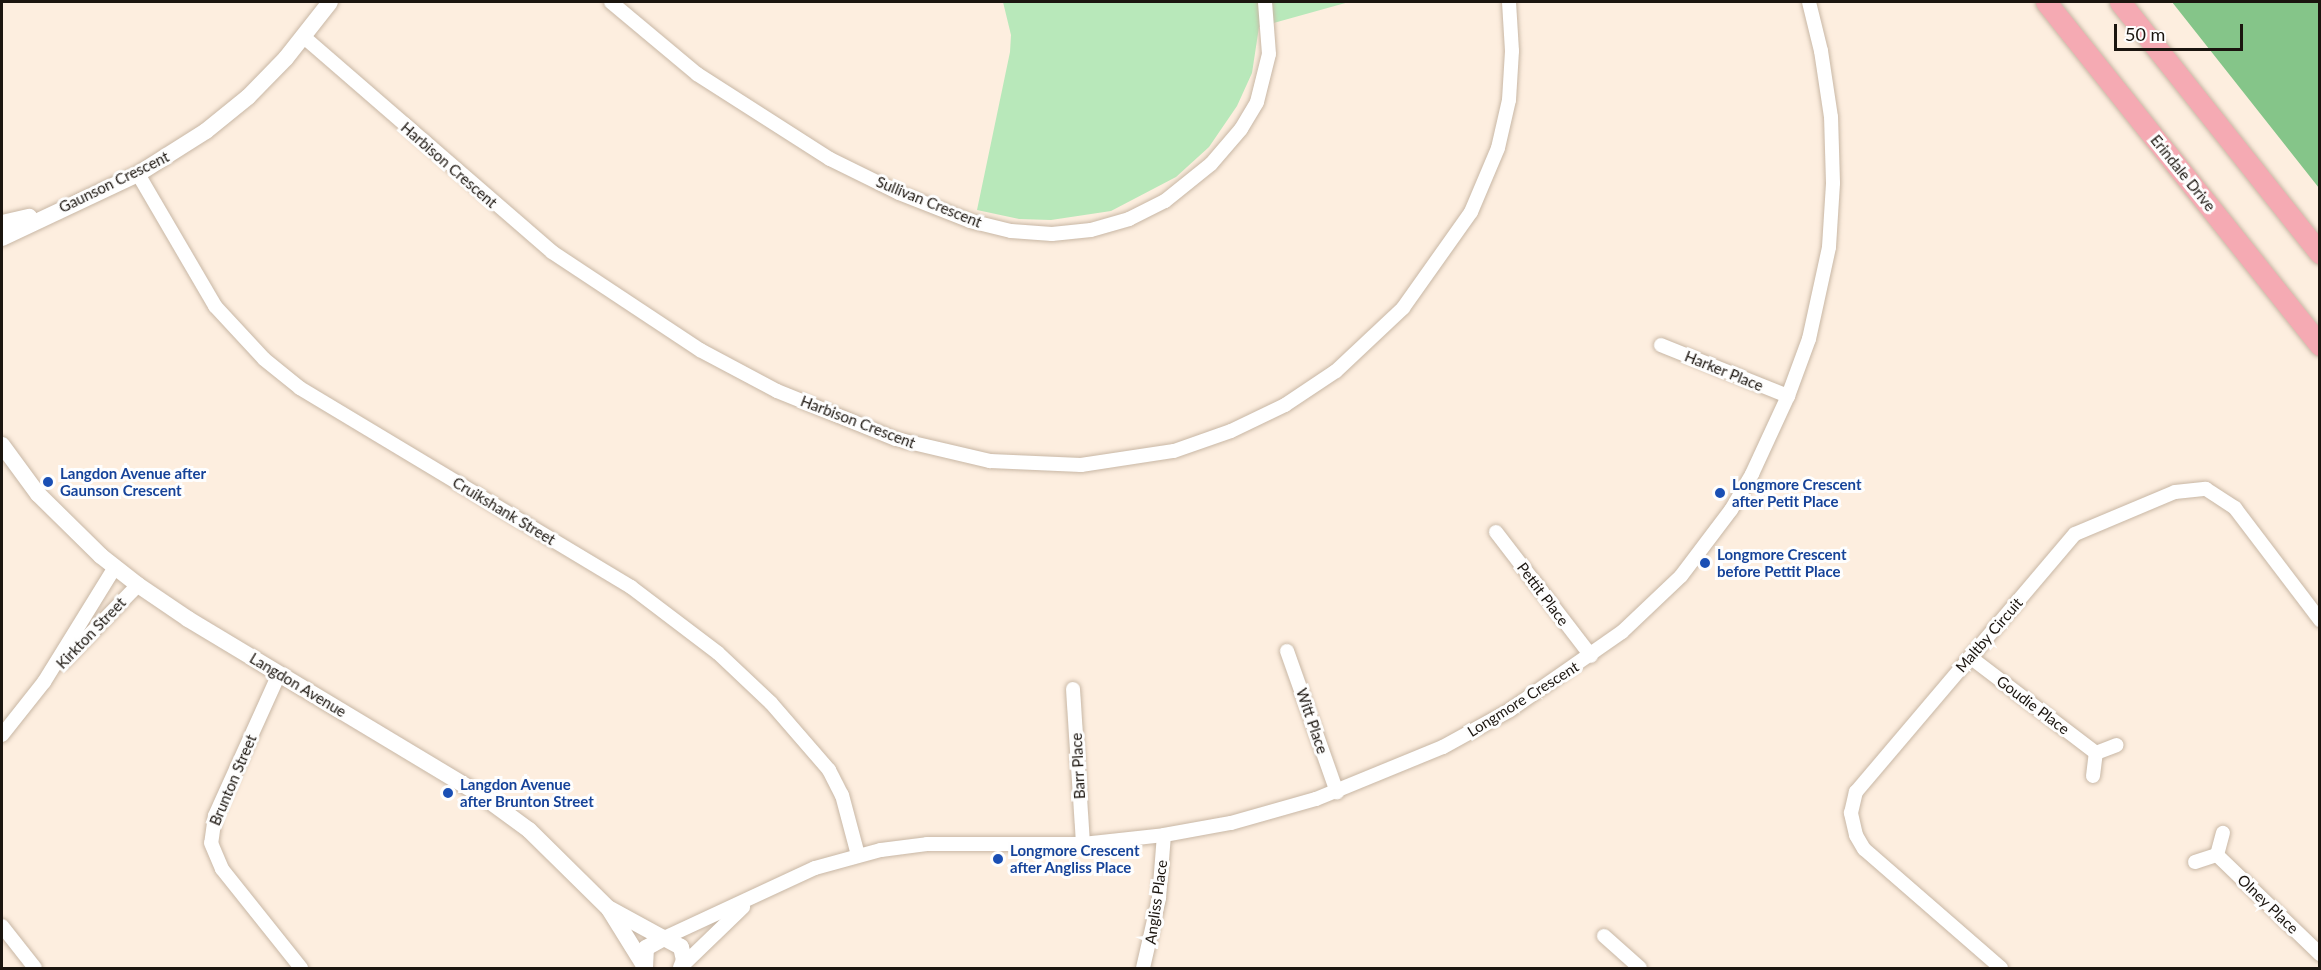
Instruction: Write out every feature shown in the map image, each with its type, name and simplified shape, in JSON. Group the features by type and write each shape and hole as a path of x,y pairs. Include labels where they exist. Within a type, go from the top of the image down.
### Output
{"main road":[{"name":"Erindale Drive","path":"2046,2 2319,345"},
{"path":"2120,2 2319,253"}],"street":[{"name":"Gaunson Crescent","path":"2,238 138,174 206,131 248,97 304,37 330,2"},
{"name":"Sullivan Crescent","path":"610,2 697,74 830,159 899,194 970,221 1011,231 1052,234 1091,230 1129,219 1165,201 1211,164 1241,129 1257,102 1269,54 1265,2"},
{"name":"Harbison Crescent","path":"304,37 552,252 700,350 777,391 896,440 990,461 1071,465 1174,451 1231,431 1285,405 1336,371 1403,308 1471,212 1498,148 1509,100 1512,51 1509,2"},
{"name":"Longmore Crescent","path":"664,938 749,902 815,868 858,855 927,844 1083,844 1164,835 1231,824 1337,792 1443,747 1510,710 1591,656 1653,605 1707,544 1752,474 1788,396 1817,309 1828,247 1833,183 1831,117 1809,2"},
{"name":"Cruikshank Street","path":"138,174 215,306 264,359 300,388 631,587 703,641 771,703 829,770 842,795 858,855"},
{"name":"Gaunson Crescent","path":"2,223 51,213"},
{"name":"Harker Place","path":"1661,345 1788,396"},
{"name":"Langdon Avenue","path":"2,445 38,494 115,567 138,585 279,674 484,797 529,830 609,909 646,968"},
{"name":"Maltby Circuit","path":"2001,969 1864,849 1851,813 1856,792 2075,534 2190,488 2214,492 2235,508 2319,620"},
{"name":"Pettit Place","path":"1497,531 1591,656"},
{"name":"Kirkton Street","path":"44,682 115,567"},
{"name":"Kirkton Street","path":"2,735 44,682 138,585"},
{"name":"Witt Place","path":"1287,651 1337,792"},
{"name":"Goudie Place","path":"1970,657 2096,753"},
{"name":"Brunton Street","path":"279,674 215,816 211,843 222,869 301,969"},
{"name":"Barr Place","path":"1073,689 1083,844"},
{"path":"2093,776 2096,753 2118,744"},
{"path":"2195,862 2217,855 2223,833"},
{"name":"Angliss Place","path":"1143,969 1156,917 1164,835"},
{"name":"Olney Place","path":"2217,855 2319,954"},
{"name":"Longmore Crescent","path":"682,967 749,902"},
{"name":"Langdon Avenue","path":"609,909 681,947 682,967"},
{"path":"2,926 35,969"},
{"path":"1604,936 1640,969"},
{"name":"Langdon Avenue","path":"646,968 646,948 664,938"}],"green space":[{"path":"1003,2 1349,2 1259,27 1252,73 1237,106 1209,147 1176,177 1111,211 1051,220 1019,219 977,210 1010,52 1011,35"},
{"path":"2172,2 2319,2 2319,188 2255,107"}],"place":[{"name":"Langdon Avenue after Gaunson Crescent","path":"48,482"},
{"name":"Longmore Crescent after Petit Place","path":"1720,493"},
{"name":"Longmore Crescent before Pettit Place","path":"1705,563"},
{"name":"Langdon Avenue after Brunton Street","path":"448,793"},
{"name":"Longmore Crescent after Angliss Place","path":"998,859"}]}
